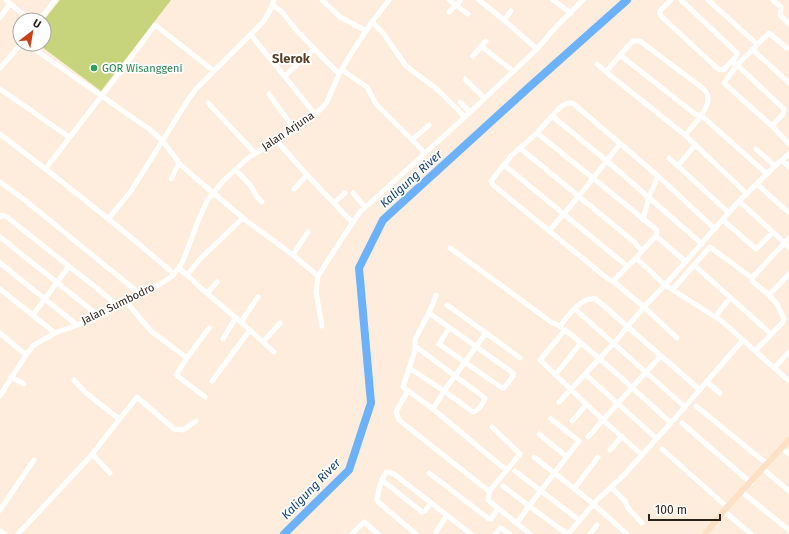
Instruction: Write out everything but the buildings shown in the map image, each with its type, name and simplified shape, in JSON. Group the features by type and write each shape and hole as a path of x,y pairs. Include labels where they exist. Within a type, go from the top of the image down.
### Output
{"main road":[{"path":"709,533 726,509 789,440"}],"street":[{"path":"46,12 55,0"},
{"path":"322,0 340,17 366,31"},
{"name":"Jalan Arjuna","path":"214,193 255,153 307,121 327,102 340,72 372,22 389,0"},
{"path":"449,0 468,14"},
{"path":"449,12 461,0"},
{"path":"479,0 537,49"},
{"path":"553,0 571,13"},
{"path":"322,326 316,292 318,276 352,222 365,207 465,117 537,49 582,0"},
{"path":"671,0 660,11 662,17 718,69 723,70 734,63 769,33 788,48"},
{"path":"681,0 737,53 724,84 772,126 789,144"},
{"path":"708,0 757,44"},
{"path":"773,0 781,7 780,15 789,24"},
{"path":"0,17 8,2 20,12"},
{"path":"109,218 131,191 186,103 201,84 264,22 273,3 314,49 340,72 367,87 376,104 425,153"},
{"path":"504,20 512,11"},
{"path":"372,22 383,33 406,66 438,90 465,117"},
{"path":"46,168 155,25 214,71"},
{"path":"251,35 315,114"},
{"path":"606,72 633,41 638,40 701,87 707,93 707,102 702,116 685,135"},
{"path":"473,56 486,41"},
{"path":"482,47 513,71"},
{"path":"285,76 314,49"},
{"path":"752,49 789,84"},
{"path":"1,66 14,52"},
{"path":"39,52 149,128 163,141 179,163 193,176 243,218 318,276"},
{"path":"620,55 695,114 702,116 767,174"},
{"path":"734,63 784,109 783,114 772,126"},
{"path":"597,64 685,135 746,194"},
{"path":"465,79 484,98"},
{"path":"0,89 69,137"},
{"path":"269,94 294,129"},
{"path":"460,102 470,112"},
{"path":"208,103 255,153"},
{"path":"678,338 644,307 549,231 492,184 491,181 520,148 537,133 564,104 570,103 574,104 658,176 715,229"},
{"path":"552,116 607,161 702,244"},
{"path":"412,140 429,125"},
{"path":"537,133 657,230 656,236 612,281"},
{"path":"1,136 46,168 109,218 174,274"},
{"path":"276,140 307,176 352,222"},
{"path":"549,231 620,144"},
{"path":"678,166 695,146"},
{"path":"520,148 627,236 642,251"},
{"path":"756,149 774,166"},
{"path":"559,402 584,374 600,359 644,307 666,285 739,201 774,166 789,154"},
{"path":"669,158 729,213"},
{"path":"782,160 789,167"},
{"path":"171,179 179,163"},
{"path":"504,165 627,266"},
{"path":"236,170 251,186 257,197 262,202"},
{"path":"294,189 307,176"},
{"path":"643,220 649,197 658,176"},
{"path":"0,182 26,201 140,294"},
{"path":"757,184 789,213"},
{"name":"Jalan Sumbodro","path":"0,396 11,377 34,345 55,333 99,316 127,302 163,282 174,274 183,261 202,211 207,201 214,193"},
{"path":"353,193 365,207"},
{"path":"334,203 345,194"},
{"path":"739,201 789,247"},
{"path":"0,217 2,215 6,217 119,306"},
{"path":"187,274 200,259 243,218"},
{"path":"723,220 756,249 773,232"},
{"path":"292,255 308,232"},
{"path":"656,236 686,262"},
{"path":"0,237 99,316"},
{"path":"752,278 789,238"},
{"path":"673,290 710,247 752,278 752,281 769,295 777,304 784,319 782,324 755,351"},
{"path":"450,248 551,322 560,326 600,359 671,423"},
{"path":"636,258 666,285 715,317 789,381"},
{"path":"0,263 76,324"},
{"path":"694,265 772,334"},
{"path":"33,315 68,266"},
{"path":"179,268 274,352"},
{"path":"769,295 789,274"},
{"path":"206,293 217,282"},
{"path":"0,289 55,333"},
{"path":"436,295 416,339 409,368 402,388 433,409 506,470"},
{"path":"241,322 258,297"},
{"path":"715,317 730,298"},
{"path":"560,326 581,303 595,299 700,390"},
{"path":"127,302 152,331 186,358"},
{"path":"446,305 520,358"},
{"path":"575,309 685,407"},
{"path":"429,313 512,372 513,376 503,388 439,344 449,328"},
{"path":"223,339 236,317"},
{"path":"263,342 280,323"},
{"path":"205,397 176,375 186,358 209,328"},
{"path":"212,381 250,330"},
{"path":"565,330 540,360 641,454"},
{"path":"0,332 26,355"},
{"path":"433,409 444,391 486,333"},
{"path":"503,486 568,534 593,504 624,475 641,454 671,423 742,340"},
{"path":"554,374 581,343"},
{"path":"409,368 473,412 476,412 484,402 485,398 415,346"},
{"path":"774,368 789,352"},
{"path":"588,437 661,356"},
{"path":"584,374 656,438"},
{"path":"11,377 24,384"},
{"path":"74,380 85,392 119,419"},
{"path":"706,382 720,392"},
{"path":"407,392 396,412 399,420 490,492"},
{"path":"18,534 92,454 137,397 174,429 183,430 196,421"},
{"path":"572,422 587,404"},
{"path":"696,406 765,466 789,491"},
{"path":"517,523 579,441 551,419"},
{"path":"682,423 751,482"},
{"path":"492,427 520,453 490,492 488,500 530,534"},
{"path":"539,434 567,457"},
{"path":"610,450 622,436"},
{"path":"782,448 789,454"},
{"path":"662,449 751,534"},
{"path":"92,454 110,473"},
{"path":"534,457 593,504 627,534"},
{"path":"574,489 598,457"},
{"path":"0,510 34,460"},
{"path":"515,471 580,520"},
{"path":"416,534 378,502 377,499 382,480 387,472 394,474 471,534"},
{"path":"429,473 489,519 498,509"},
{"path":"382,480 422,512 432,504"},
{"path":"611,487 625,501 628,508 642,523"},
{"path":"742,492 789,530"},
{"path":"436,534 447,515"},
{"path":"352,534 364,522 378,534"},
{"path":"590,534 597,526"},
{"path":"496,534 501,528 510,534"},
{"path":"741,534 745,529"},
{"path":"0,531 5,534"}],"green space":[{"name":"GOR Wisanggeni","path":"60,0 171,0 101,91 49,52 52,52 52,12 50,12"}],"waterway":[{"name":"Kaligung River","path":"284,534 349,470 371,403 359,268 383,220 627,0"}],"place":[{"name":"GOR Wisanggeni","path":"94,68"}],"district":[{"name":"Slerok","path":"291,58"}]}
